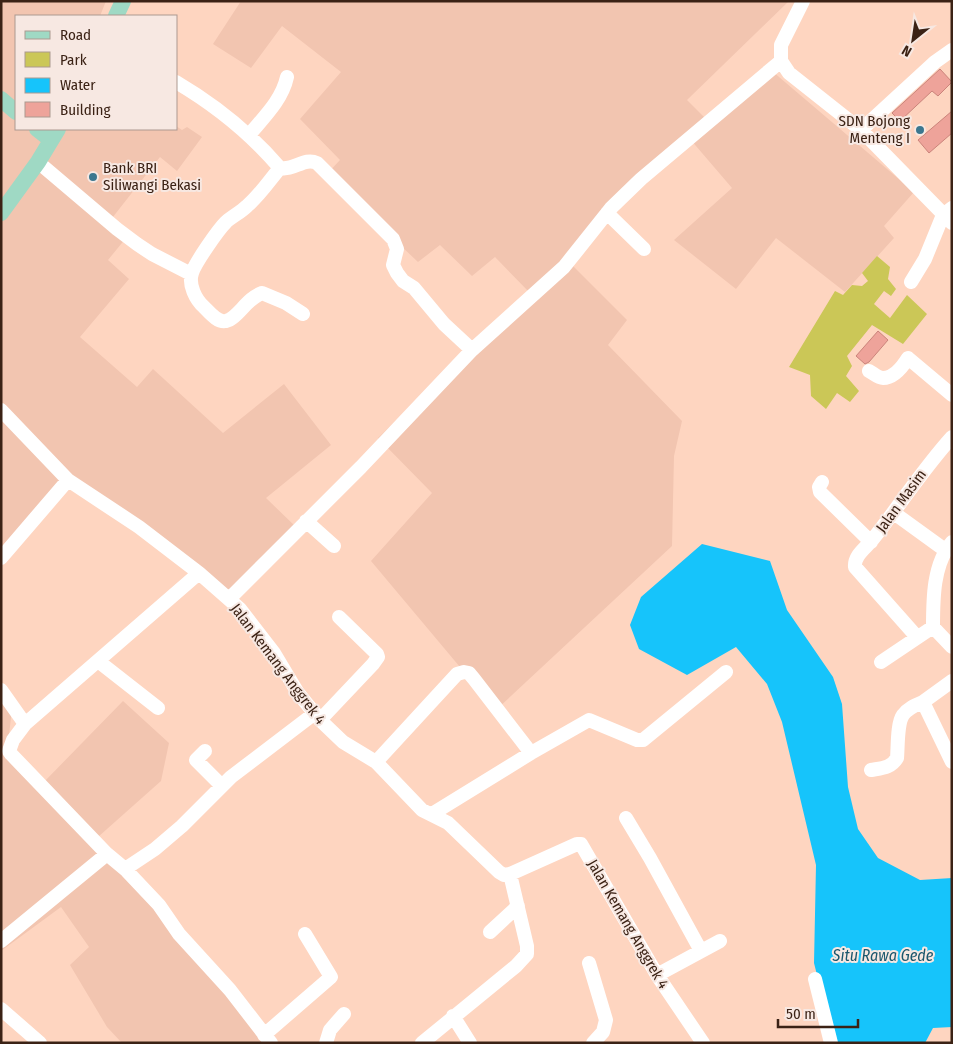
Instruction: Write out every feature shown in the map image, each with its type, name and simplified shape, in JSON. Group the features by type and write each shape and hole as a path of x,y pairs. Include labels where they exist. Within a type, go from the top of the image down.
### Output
{"main road":[{"path":"117,15 124,1"},
{"path":"1,99 15,111"},
{"path":"1,213 55,135 40,130"}],"street":[{"path":"803,1 781,45 780,61 789,73 886,152 949,215 912,282"},
{"path":"861,130 935,62 952,50"},
{"path":"229,599 361,467 472,350 564,267 607,213 641,180 780,61"},
{"path":"249,134 282,93 287,77"},
{"path":"178,83 217,109 249,134 280,168 287,169 308,161 317,163 393,239 397,249 394,266 397,273 403,281 414,288 444,324 472,350"},
{"path":"38,162 117,230 137,244 191,274"},
{"path":"280,168 246,207 224,224 191,274 196,298 217,319 224,322 230,320 254,296 262,293 286,303 303,314"},
{"path":"607,213 644,249"},
{"path":"869,371 879,377 888,377 900,369 908,358 952,394"},
{"name":"Jalan Kemang Anggrek 4","path":"1,410 68,480 140,527 240,609 274,653 298,693 317,717 343,742 376,762 422,810 448,823 499,872 504,875 510,874 578,844 582,844 657,975 703,1043"},
{"name":"Jalan Masim","path":"917,638 855,568 857,557 894,513 932,459 952,437"},
{"path":"1,558 68,480"},
{"path":"822,482 819,487 820,492 871,542"},
{"path":"894,513 948,546 938,571 933,604 933,628 952,648"},
{"path":"306,521 334,546"},
{"path":"198,573 25,724 13,740 9,752 159,905 179,934 230,990 268,1039 331,977 305,934"},
{"path":"125,869 155,849 182,826 231,777 274,743 317,717 373,664 378,657 377,654 339,617"},
{"path":"881,662 933,628"},
{"path":"98,661 158,708"},
{"path":"376,762 457,674 464,672 474,678 531,753"},
{"path":"432,814 531,753 591,720 637,740 643,740 726,672"},
{"path":"871,770 891,766 894,763 897,758 900,722 908,709 923,702 952,681"},
{"path":"1,690 25,724"},
{"path":"923,702 950,759"},
{"path":"206,751 196,760 222,786"},
{"path":"626,818 701,951"},
{"path":"1,941 108,854"},
{"path":"422,1043 516,966 527,954 527,946 510,874"},
{"path":"490,932 518,906"},
{"path":"657,975 720,941"},
{"path":"589,963 606,1020 603,1032 592,1043"},
{"path":"815,979 831,1043"},
{"path":"1,1009 40,1043"},
{"path":"326,1043 330,1030 344,1014"},
{"path":"453,1016 470,1043"}],"shaded area":[{"path":"1,1 106,1 100,15 15,15 15,130 178,130 178,127 182,130 187,127 202,137 177,171 160,157 109,222 126,238 108,260 129,279 80,337 137,387 153,369 223,433 284,384 331,445 266,498 296,527 231,600 69,473 1,557"},
{"path":"241,1 789,1 687,100 710,123 772,71 914,192 884,226 894,238 845,292 776,238 736,289 674,240 732,188 690,139 566,259 627,320 608,345 682,421 674,456 672,546 496,710 371,561 432,493 378,438 529,292 495,257 472,276 440,245 418,262 326,175 340,160 300,119 341,72 282,26 251,68 213,44"},
{"path":"1,691 12,708 7,754 42,784 123,701 169,743 161,781 98,837 270,1043 122,1043 107,1027 70,965 89,947 61,907 1,951"}],"green space":[{"path":"877,256 890,267 888,279 896,289 891,296 884,291 874,304 890,318 907,295 927,314 903,344 872,325 847,356 852,366 846,376 859,391 850,402 837,393 826,409 811,396 810,375 789,367 835,291 843,295 852,285 862,286 868,281 862,273"}],"water":[{"name":"Situ Rawa Gede","path":"702,544 770,561 787,610 833,677 842,704 848,787 858,829 878,858 920,880 952,878 952,1027 933,1028 925,1043 834,1043 814,963 816,865 782,722 767,684 736,647 687,675 639,649 630,625 641,597"}],"building":[{"path":"940,69 952,82 938,96 932,91 900,121 892,113"},
{"path":"952,111 952,133 929,153 918,140"},
{"path":"878,331 888,340 869,362 865,364 856,356"}],"place":[{"name":"SDN Bojong Menteng I","path":"920,130"},
{"name":"Bank BRI Siliwangi Bekasi","path":"93,177"}]}
